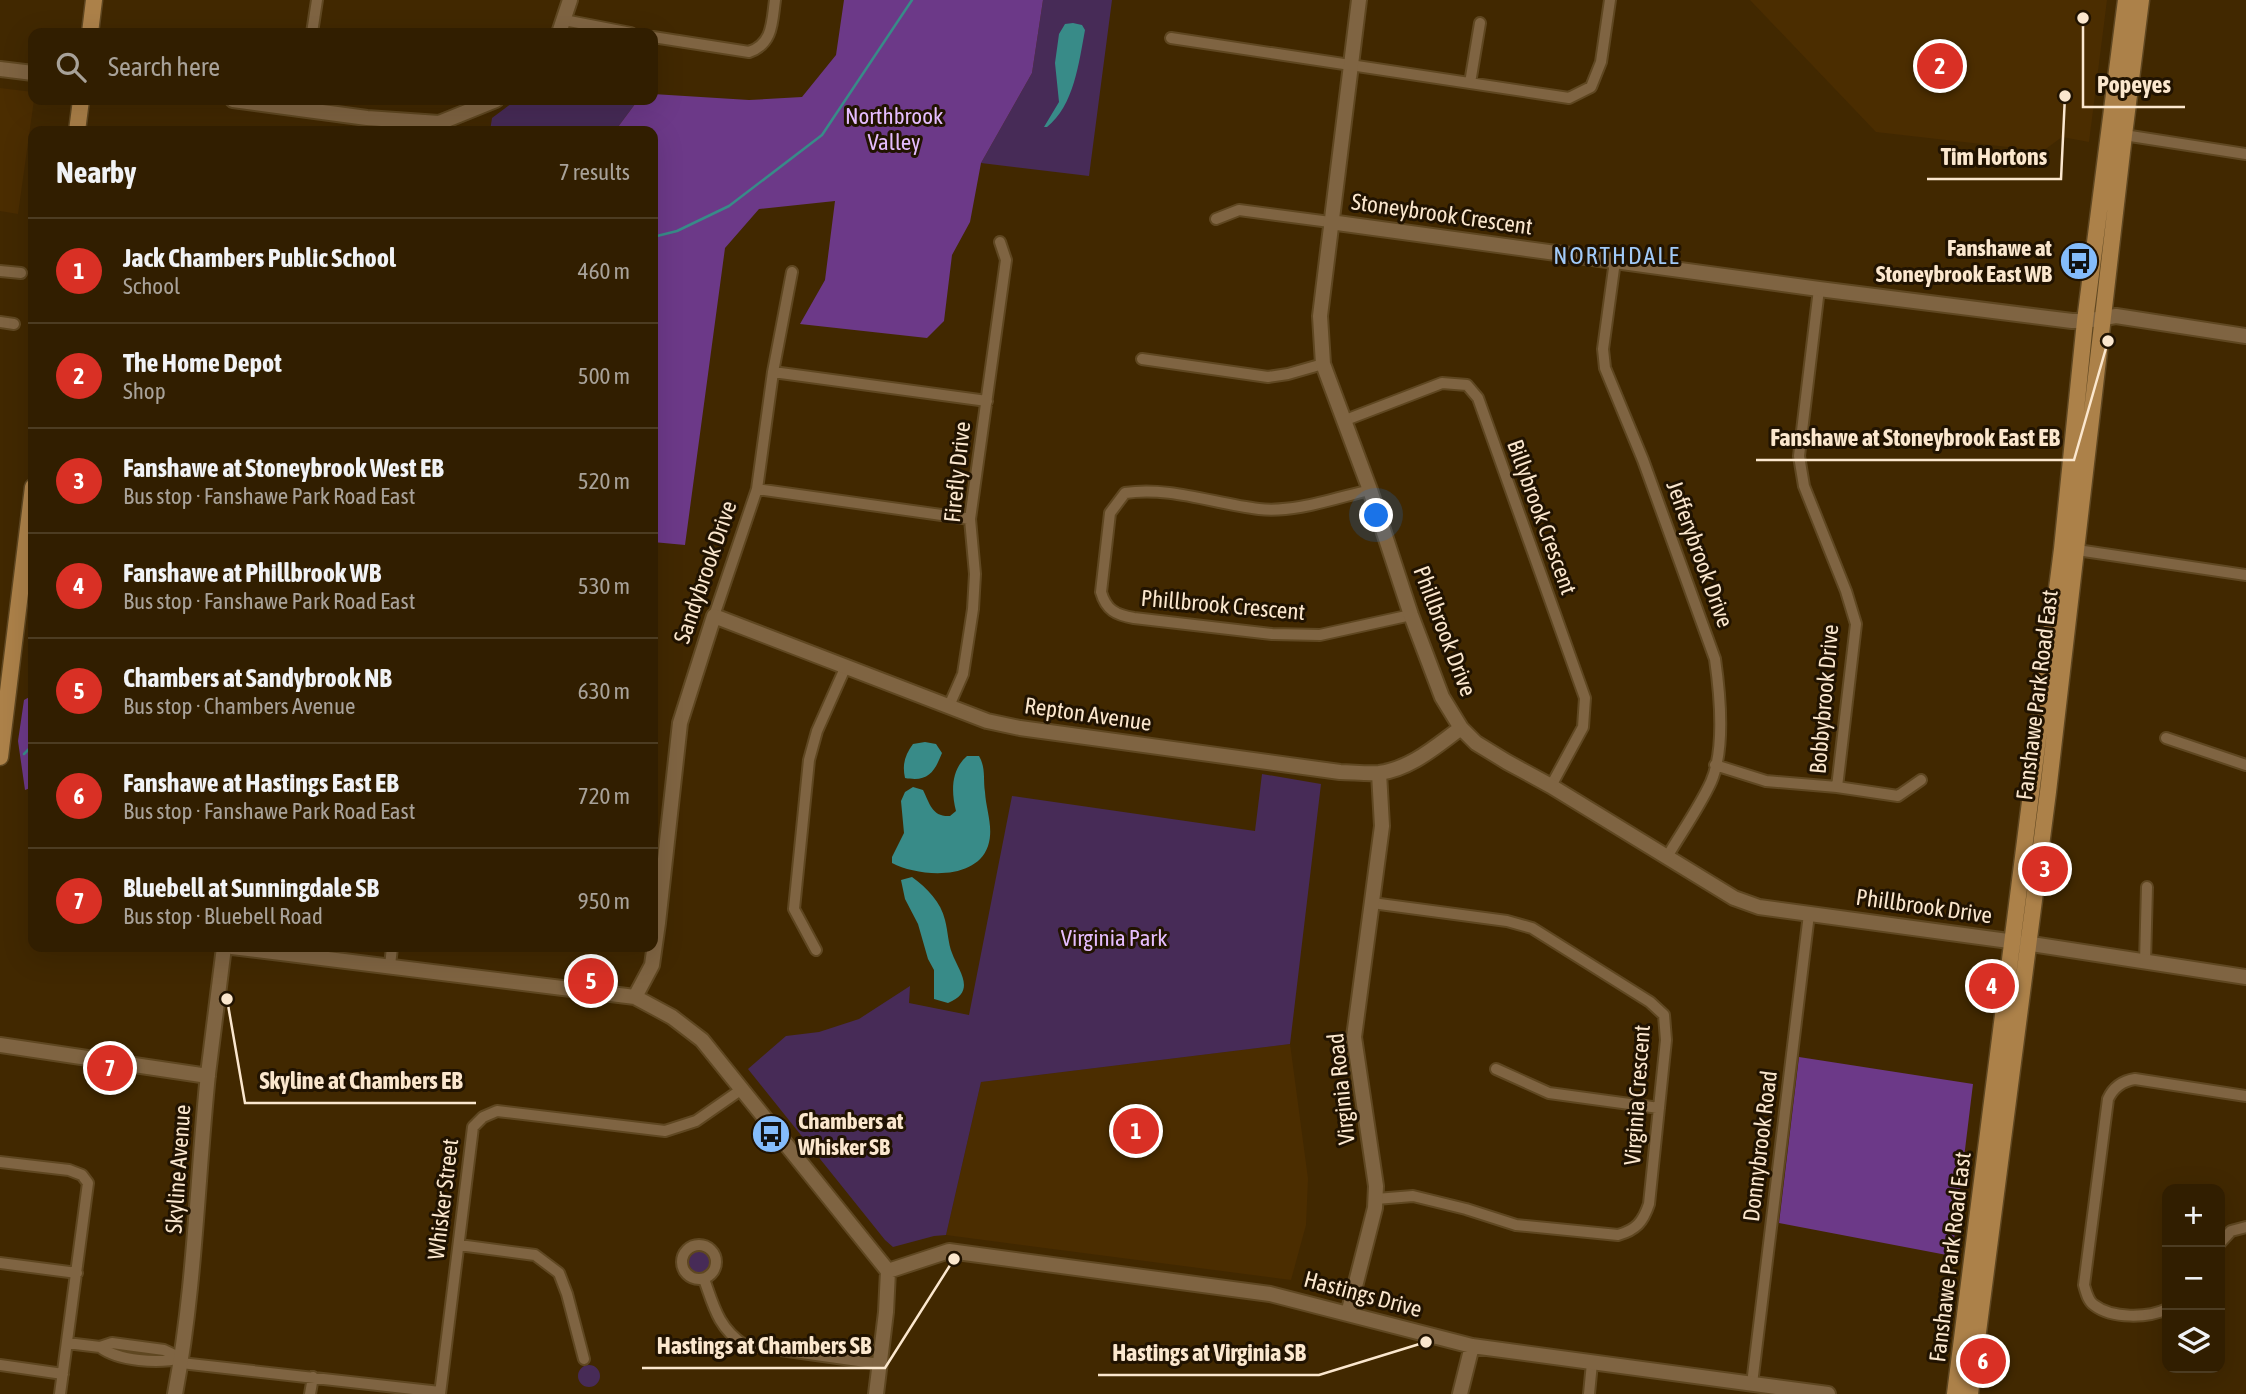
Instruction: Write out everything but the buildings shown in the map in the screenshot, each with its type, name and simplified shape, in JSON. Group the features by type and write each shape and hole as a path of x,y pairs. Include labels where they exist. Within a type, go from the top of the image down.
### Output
{"main road":[{"path":"91,28 94,0"},
{"name":"Fanshawe Park Road East","path":"1970,1394 2021,943 2085,321 2126,0"},
{"name":"Fanshawe Park Road East","path":"1955,1394 2077,550 2141,0"},
{"path":"78,126 80,105"},
{"path":"0,757 3,709 28,524"}],"street":[{"path":"313,28 317,0"},
{"path":"570,0 562,26 582,28"},
{"path":"658,38 749,52 760,48 769,35 775,0"},
{"name":"Phillbrook Drive","path":"1359,0 1320,316 1323,364 1442,697 1461,728 1476,743 1734,898 1759,907 2021,943"},
{"path":"1171,38 1569,98 1591,87 1601,62 1610,0"},
{"path":"1470,83 1480,23"},
{"path":"0,69 28,72"},
{"path":"308,105 367,118 439,123 484,105"},
{"path":"2124,135 2246,154"},
{"name":"Stoneybrook Crescent","path":"1216,219 1239,210 1819,289 2085,321 2116,316 2246,336"},
{"name":"Firefly Drive","path":"949,706 963,674 973,609 975,574 970,519 1006,260 1000,242"},
{"name":"Jefferybrook Drive","path":"1615,261 1603,349 1605,368 1643,460 1715,659 1720,691 1720,721 1712,781 1667,857"},
{"path":"0,271 21,273"},
{"name":"Sandybrook Drive","path":"658,923 680,723 757,489 773,372 792,272"},
{"name":"Bobbybrook Drive","path":"1819,289 1799,456 1804,486 1846,591 1856,624 1837,787"},
{"path":"0,322 15,324"},
{"path":"1142,359 1268,377 1323,364"},
{"path":"773,372 986,401"},
{"name":"Billybrook Crescent","path":"1343,421 1442,383 1467,385 1478,398 1585,698 1583,727 1551,786"},
{"name":"Sandybrook Drive","path":"757,489 970,519"},
{"name":"Phillbrook Crescent","path":"1370,491 1289,508 1261,509 1146,490 1125,493 1110,513 1101,592 1104,604 1117,615 1272,634 1320,635 1411,615"},
{"path":"2077,550 2246,575"},
{"name":"Repton Avenue","path":"714,615 987,721 1020,728 1340,772 1378,773 1396,769 1421,757 1461,728"},
{"path":"816,950 794,909 796,881 809,760 817,731 846,666"},
{"path":"2166,738 2246,765"},
{"path":"1715,765 1766,781 1898,796 1921,780"},
{"name":"Virginia Road","path":"1348,1314 1376,1199 1354,1037 1382,825 1378,773"},
{"path":"2145,962 2147,887"},
{"name":"Virginia Crescent","path":"1372,903 1507,921 1532,928 1650,1002 1664,1015 1666,1040 1649,1204 1644,1218 1632,1231 1618,1235 1516,1225 1413,1196 1376,1199"},
{"name":"Donnybrook Road","path":"1752,1384 1810,914"},
{"path":"2021,943 2246,977"},
{"name":"Skyline Avenue","path":"175,1394 197,1228 208,1076 223,952"},
{"path":"274,952 635,998 672,1017 702,1040 888,1271 876,1394"},
{"path":"390,966 391,952"},
{"name":"Sandybrook Drive","path":"635,998 652,965 654,952"},
{"path":"0,1045 208,1076"},
{"path":"1496,1069 1549,1093 1659,1108"},
{"path":"2164,1310 2146,1317 2102,1310 2093,1305 2084,1285 2108,1099 2117,1087 2135,1079 2246,1096"},
{"name":"Whisker Street","path":"440,1393 473,1128 483,1117 498,1111 665,1131 695,1121 742,1089"},
{"path":"0,1162 69,1170 82,1175 88,1183 60,1394"},
{"path":"2225,1238 2231,1231 2246,1227"},
{"path":"459,1245 535,1255 559,1273 584,1359"},
{"name":"Hastings Drive","path":"888,1271 949,1251 1270,1294 1472,1346 1828,1394"},
{"path":"0,1263 76,1273"},
{"path":"704,1279 718,1318 729,1335 744,1345 880,1364"},
{"path":"68,1343 100,1347 112,1343 164,1350 181,1360 440,1393"},
{"path":"1460,1394 1472,1346"},
{"path":"1589,1394 1592,1363"},
{"path":"0,1365 63,1374"},
{"path":"310,1394 313,1377"}],"shaded area":[{"path":"1750,0 2107,0 2089,142 2062,137 2043,151 1876,132"},
{"path":"0,88 28,91 28,105 33,105 30,126 28,126 18,214 0,211"},
{"path":"1290,1044 1308,1179 1306,1225 1291,1280 946,1235 981,1082"}],"green space":[{"name":"Northbrook Valley","path":"844,0 1043,0 1032,73 981,163 970,222 952,255 944,321 927,338 800,324 825,280 835,201 759,209 725,248 685,545 658,542 658,126 619,126 634,105 658,105 658,94 749,100 802,97 836,55"},
{"path":"1043,0 1112,0 1089,176 981,163 1032,73"},
{"path":"509,105 634,105 619,126 491,126 492,118"},
{"path":"28,698 28,789 25,790 18,741 24,700"},
{"name":"Virginia Park","path":"1262,774 1321,784 1290,1044 981,1082 946,1235 893,1247 748,1069 786,1036 819,1032 859,1019 910,986 909,1003 969,1015 1012,796 1255,831"},
{"path":"1799,1057 1973,1084 1952,1256 1779,1223"},
{"path":"700,1251 710,1258 711,1262 704,1272 700,1273 690,1266 689,1262 696,1252"},
{"path":"589,1365 597,1368 600,1376 597,1384 589,1387 581,1384 578,1376 581,1368"}],"water":[{"path":"1065,24 1082,25 1085,30 1074,83 1056,118 1044,127 1059,102 1055,63 1059,34"},
{"path":"913,744 936,744 942,753 936,766 925,777 905,778 904,764 908,752"},
{"path":"967,756 979,756 983,769 990,839 982,857 972,865 946,873 917,871 892,863 892,857 904,833 901,801 905,792 913,787 923,790 935,812 950,816 956,811 953,796 955,774"},
{"path":"912,877 928,891 940,907 951,949 964,981 962,993 948,1003 934,999 934,970 918,924 905,899 901,880"}],"waterway":[{"path":"658,236 677,231 729,206 822,135 912,0"},
{"path":"24,754 28,750"}],"place":[{"name":"Popeyes","path":"2083,18"},
{"name":"The Home Depot","path":"1940,66"},
{"name":"Tim Hortons","path":"2065,96"},
{"name":"Fanshawe at Stoneybrook East WB","path":"2079,261"},
{"name":"Fanshawe at Stoneybrook East EB","path":"2108,341"},
{"name":"Fanshawe at Stoneybrook West EB","path":"2045,869"},
{"name":"Chambers at Sandybrook NB","path":"591,981"},
{"name":"Fanshawe at Phillbrook WB","path":"1992,986"},
{"name":"Skyline at Chambers EB","path":"227,999"},
{"name":"Bluebell at Sunningdale SB","path":"110,1068"},
{"name":"Jack Chambers Public School","path":"1136,1131"},
{"name":"Chambers at Whisker SB","path":"771,1134"},
{"name":"Hastings at Chambers SB","path":"954,1259"},
{"name":"Hastings at Virginia SB","path":"1426,1342"},
{"name":"Fanshawe at Hastings East EB","path":"1983,1361"}],"district":[{"name":"NORTHDALE","path":"1617,255"}]}
